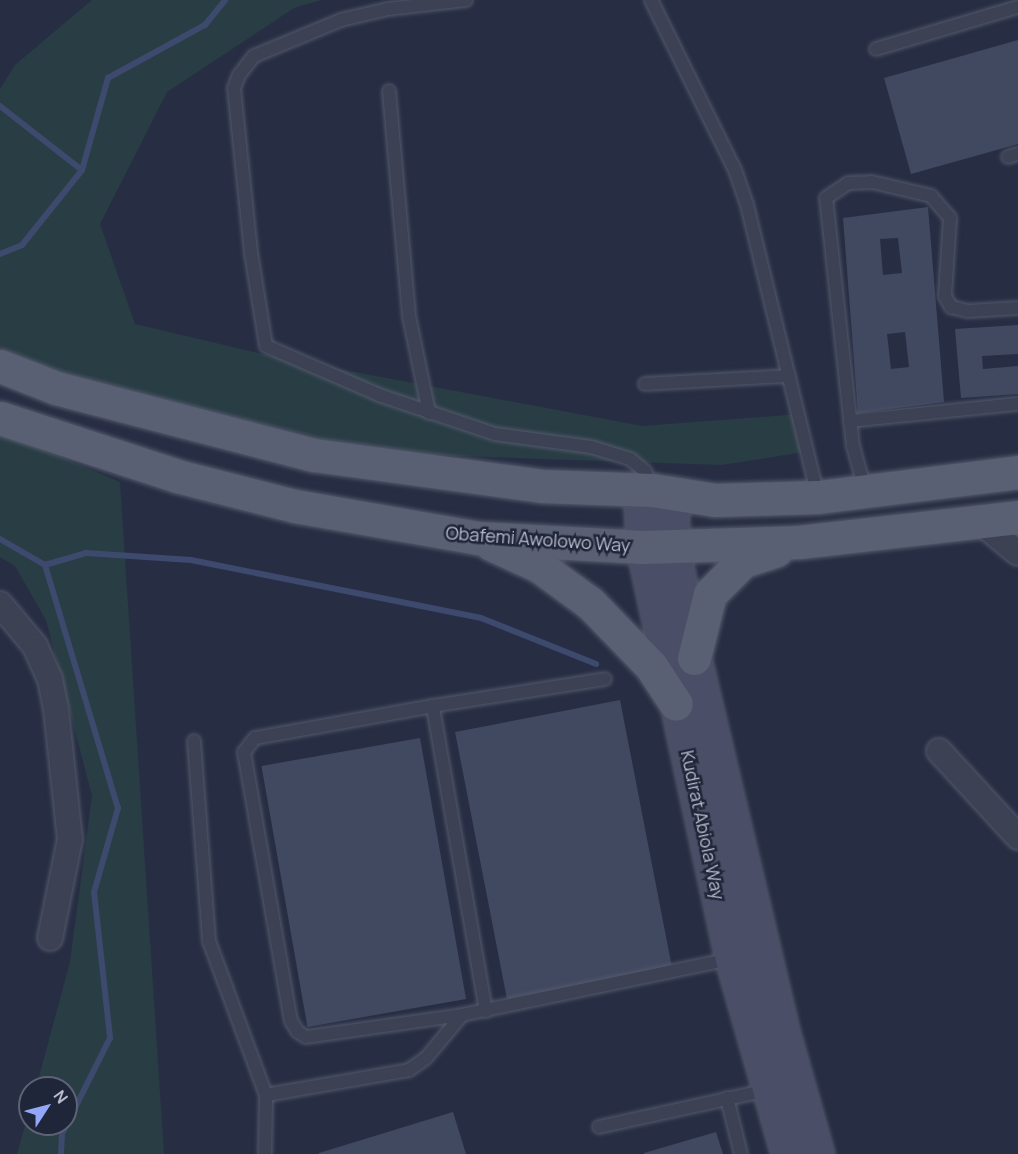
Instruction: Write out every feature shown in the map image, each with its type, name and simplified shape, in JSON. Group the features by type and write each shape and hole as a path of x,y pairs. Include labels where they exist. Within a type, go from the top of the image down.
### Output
{"main road":[{"path":"0,366 56,388 314,455 542,486 655,491 714,500 818,497 866,493 1018,472"},
{"name":"Obafemi Awolowo Way","path":"0,418 40,434 295,506 478,538 658,546 799,542 1018,518"},
{"name":"Kudirat Abiola Way","path":"655,491 658,546 676,704 732,959 766,1089 788,1154"},
{"path":"478,538 539,566 583,596 651,666 676,704"},
{"path":"694,658 709,597 732,568 799,542"},
{"name":"Kudirat Abiola Way","path":"658,546 694,658 783,1034 818,1154"}],"street":[{"path":"979,521 1018,553"},
{"path":"0,604 35,646 50,679 56,709 70,839 50,938"},
{"path":"939,751 1018,837"}],"lane":[{"path":"466,0 388,9 341,20 254,56 234,88 251,253 266,346 429,413 495,434 612,452 630,459 645,471 655,491"},
{"path":"651,0 735,170 755,232 818,497"},
{"path":"876,49 1018,7"},
{"path":"389,91 409,316 429,413"},
{"path":"866,493 850,421 826,198 836,189 848,183 872,182 931,196 950,218 945,296 951,307 969,311 1018,308"},
{"path":"645,384 789,375"},
{"path":"850,421 1018,404"},
{"path":"605,679 434,706 255,738 244,752 291,1021 298,1032 306,1037 486,1011 732,959"},
{"path":"434,706 486,1011"},
{"path":"195,741 209,941 266,1095 265,1154"},
{"path":"266,1095 409,1070 426,1058 462,1015"},
{"path":"599,1127 766,1089"},
{"path":"727,1098 741,1154"}],"shaded area":[{"path":"92,0 321,0 294,8 167,92 100,224 135,324 275,357 642,426 800,414 810,451 722,465 402,454 222,431 0,355 0,89 15,65"},
{"path":"0,432 120,482 164,1154 17,1154 22,1136 78,1136 78,1076 39,1076 70,962 92,796 46,620 15,566 0,557"}],"building":[{"path":"1018,40 1018,144 911,174 884,78"},
{"path":"928,207 944,402 858,413 843,218","holes":["898,238 902,273 883,275 880,239","905,332 909,367 891,369 887,334"]},
{"path":"1018,325 1018,354 982,356 983,369 1018,366 1018,394 961,398 955,329"},
{"path":"620,700 672,967 507,999 455,732"},
{"path":"420,738 466,999 307,1027 261,766"},
{"path":"453,1112 466,1154 319,1154 319,1153"},
{"path":"716,1132 723,1154 644,1154 644,1153"}],"waterway":[{"path":"0,254 22,245 82,170 108,78 205,25 225,0"},
{"path":"0,106 82,170"},
{"path":"0,539 45,565 118,808 94,892 110,1038 62,1134 61,1154"},
{"path":"45,565 86,553 191,560 481,618 596,664"}]}
